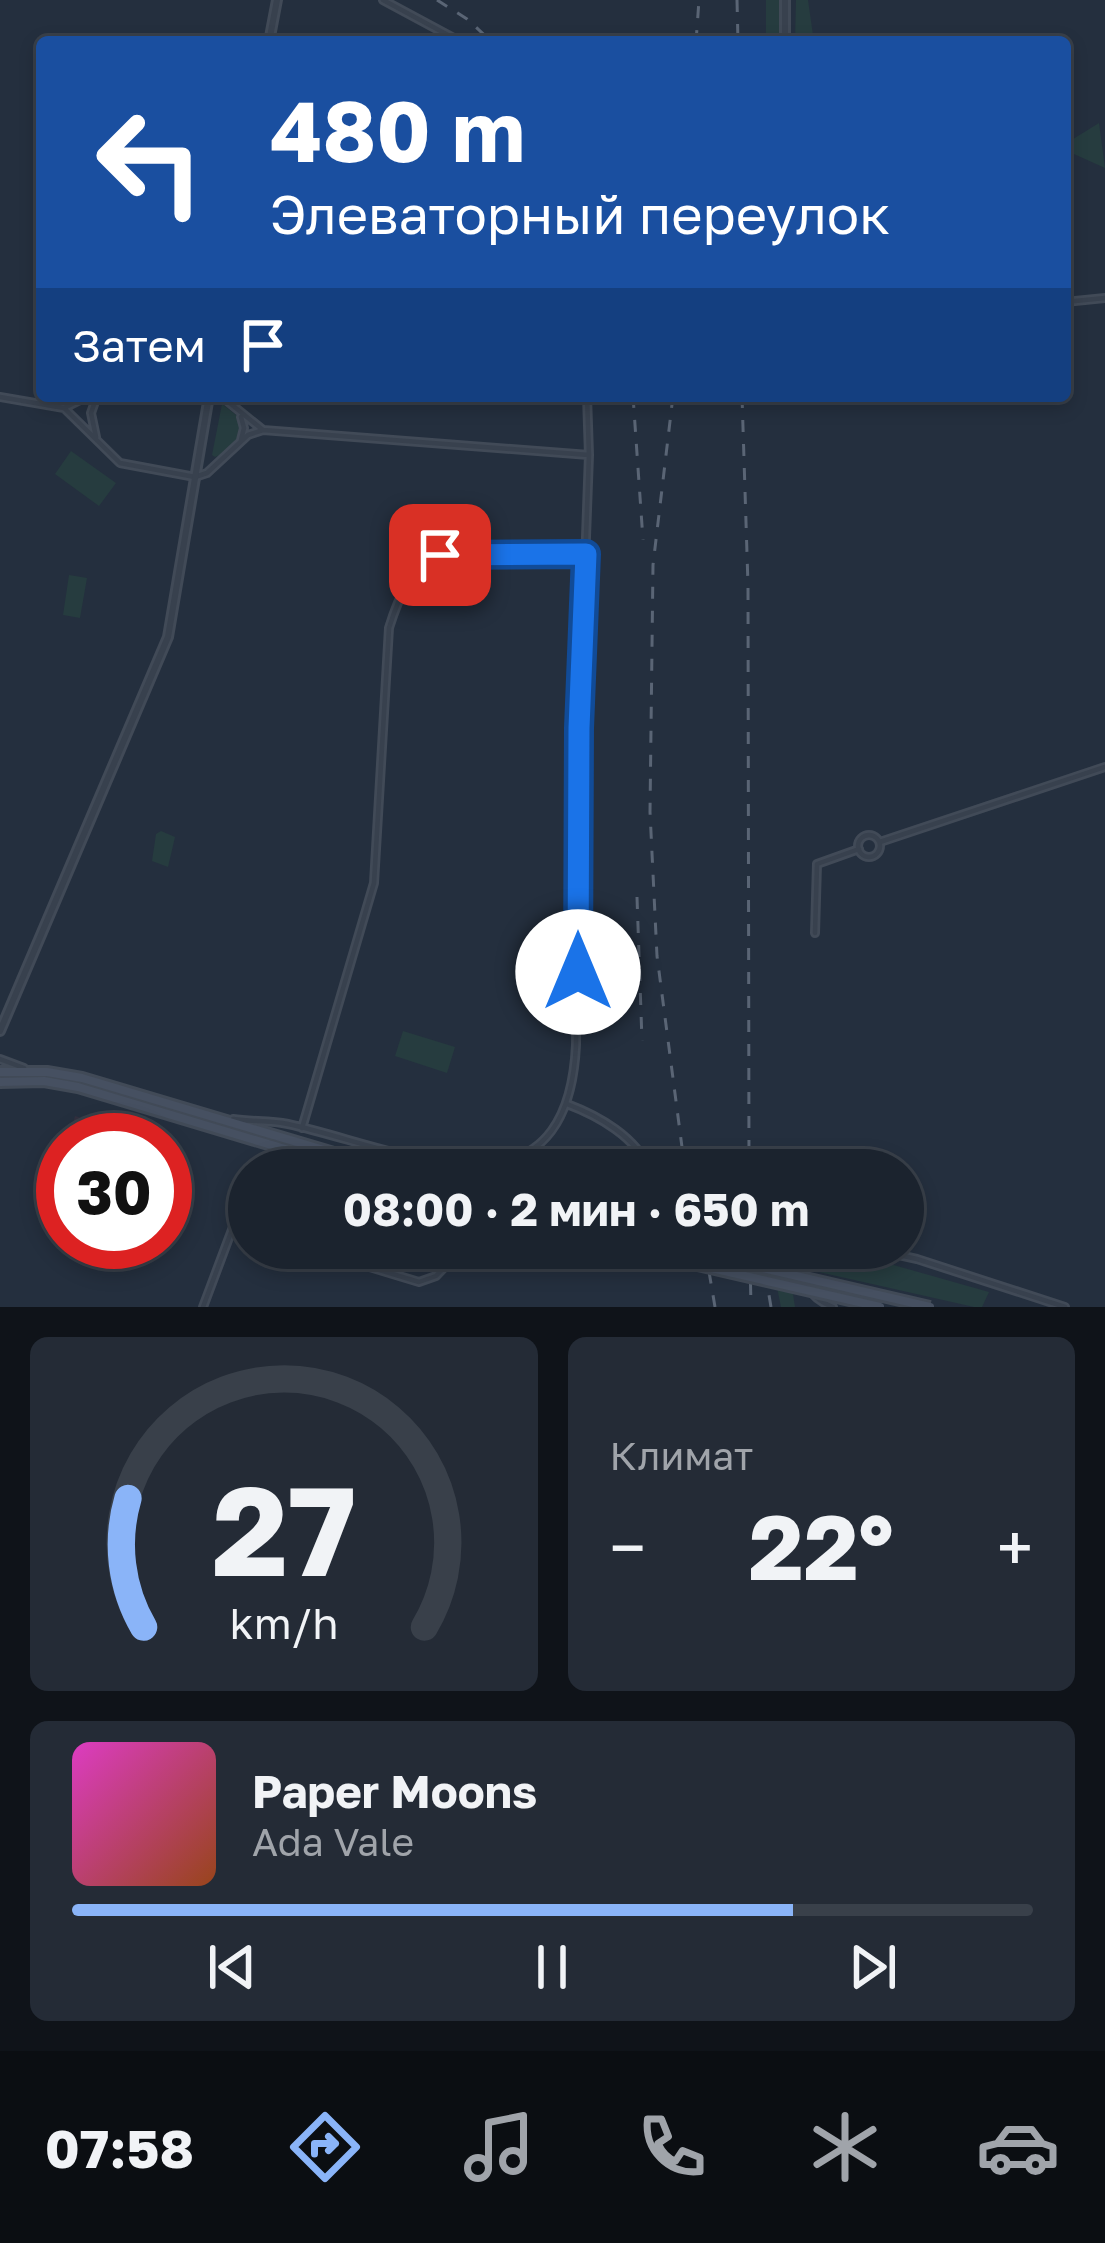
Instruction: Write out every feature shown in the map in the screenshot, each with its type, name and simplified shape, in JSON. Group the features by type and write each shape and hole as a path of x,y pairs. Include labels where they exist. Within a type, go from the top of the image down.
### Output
{"main road":[{"path":"0,1072 41,1071 93,1081 321,1149"},
{"path":"0,1082 77,1087 285,1149"},
{"path":"715,1269 880,1307"},
{"path":"766,1269 930,1307"}],"street":[{"path":"270,36 277,0"},
{"path":"383,0 450,36"},
{"path":"785,0 785,36"},
{"path":"1071,301 1105,298"},
{"path":"0,397 64,408 120,463 195,477 207,473 248,435 262,430 590,455"},
{"path":"64,408 76,402"},
{"path":"95,402 91,413 98,442"},
{"path":"0,1031 4,1008 154,676 172,624 208,402"},
{"path":"228,402 262,430"},
{"path":"214,1117 302,1128 435,1164 462,1166 504,1159 549,1136 567,1104 575,1045 590,455 587,402"},
{"path":"238,410 244,428 238,445"},
{"path":"302,1128 374,883 389,628 399,596 422,564 440,555 586,554"},
{"path":"815,933 817,864 859,849 866,836 880,842 1105,766"},
{"path":"859,849 864,856 873,856 880,842"},
{"path":"0,1059 10,1066 41,1071"},
{"path":"567,1104 638,1149"},
{"path":"266,1143 275,1149"},
{"path":"203,1307 228,1240"},
{"path":"924,1261 1069,1307"},
{"path":"376,1269 419,1282 444,1269"},
{"path":"805,1269 814,1297 833,1307"}],"green space":[{"path":"766,0 782,0 782,36 766,36"},
{"path":"796,0 808,0 813,36 795,36"},
{"path":"1099,123 1105,168 1071,153 1071,140"},
{"path":"222,404 240,418 241,436 215,457 212,455"},
{"path":"71,451 116,483 99,506 55,474"},
{"path":"69,575 87,578 80,618 63,615"},
{"path":"161,831 175,837 168,867 152,861 156,834"},
{"path":"403,1031 455,1047 447,1073 395,1056"},
{"path":"773,1269 789,1269 795,1307 781,1307"},
{"path":"908,1269 989,1292 982,1307 974,1307 810,1270"}],"railway":[{"path":"437,0 485,36"},
{"path":"696,36 699,0"},
{"path":"737,0 738,36"},
{"path":"633,402 643,540"},
{"path":"672,402 653,565 650,812 657,956 682,1149"},
{"path":"742,402 748,585 749,1149"},
{"path":"637,897 642,1041"},
{"path":"709,1269 715,1307"},
{"path":"750,1269 751,1307"},
{"path":"765,1269 771,1307"}],"route":[{"path":"440,555 586,554 579,728 578,972"}]}
